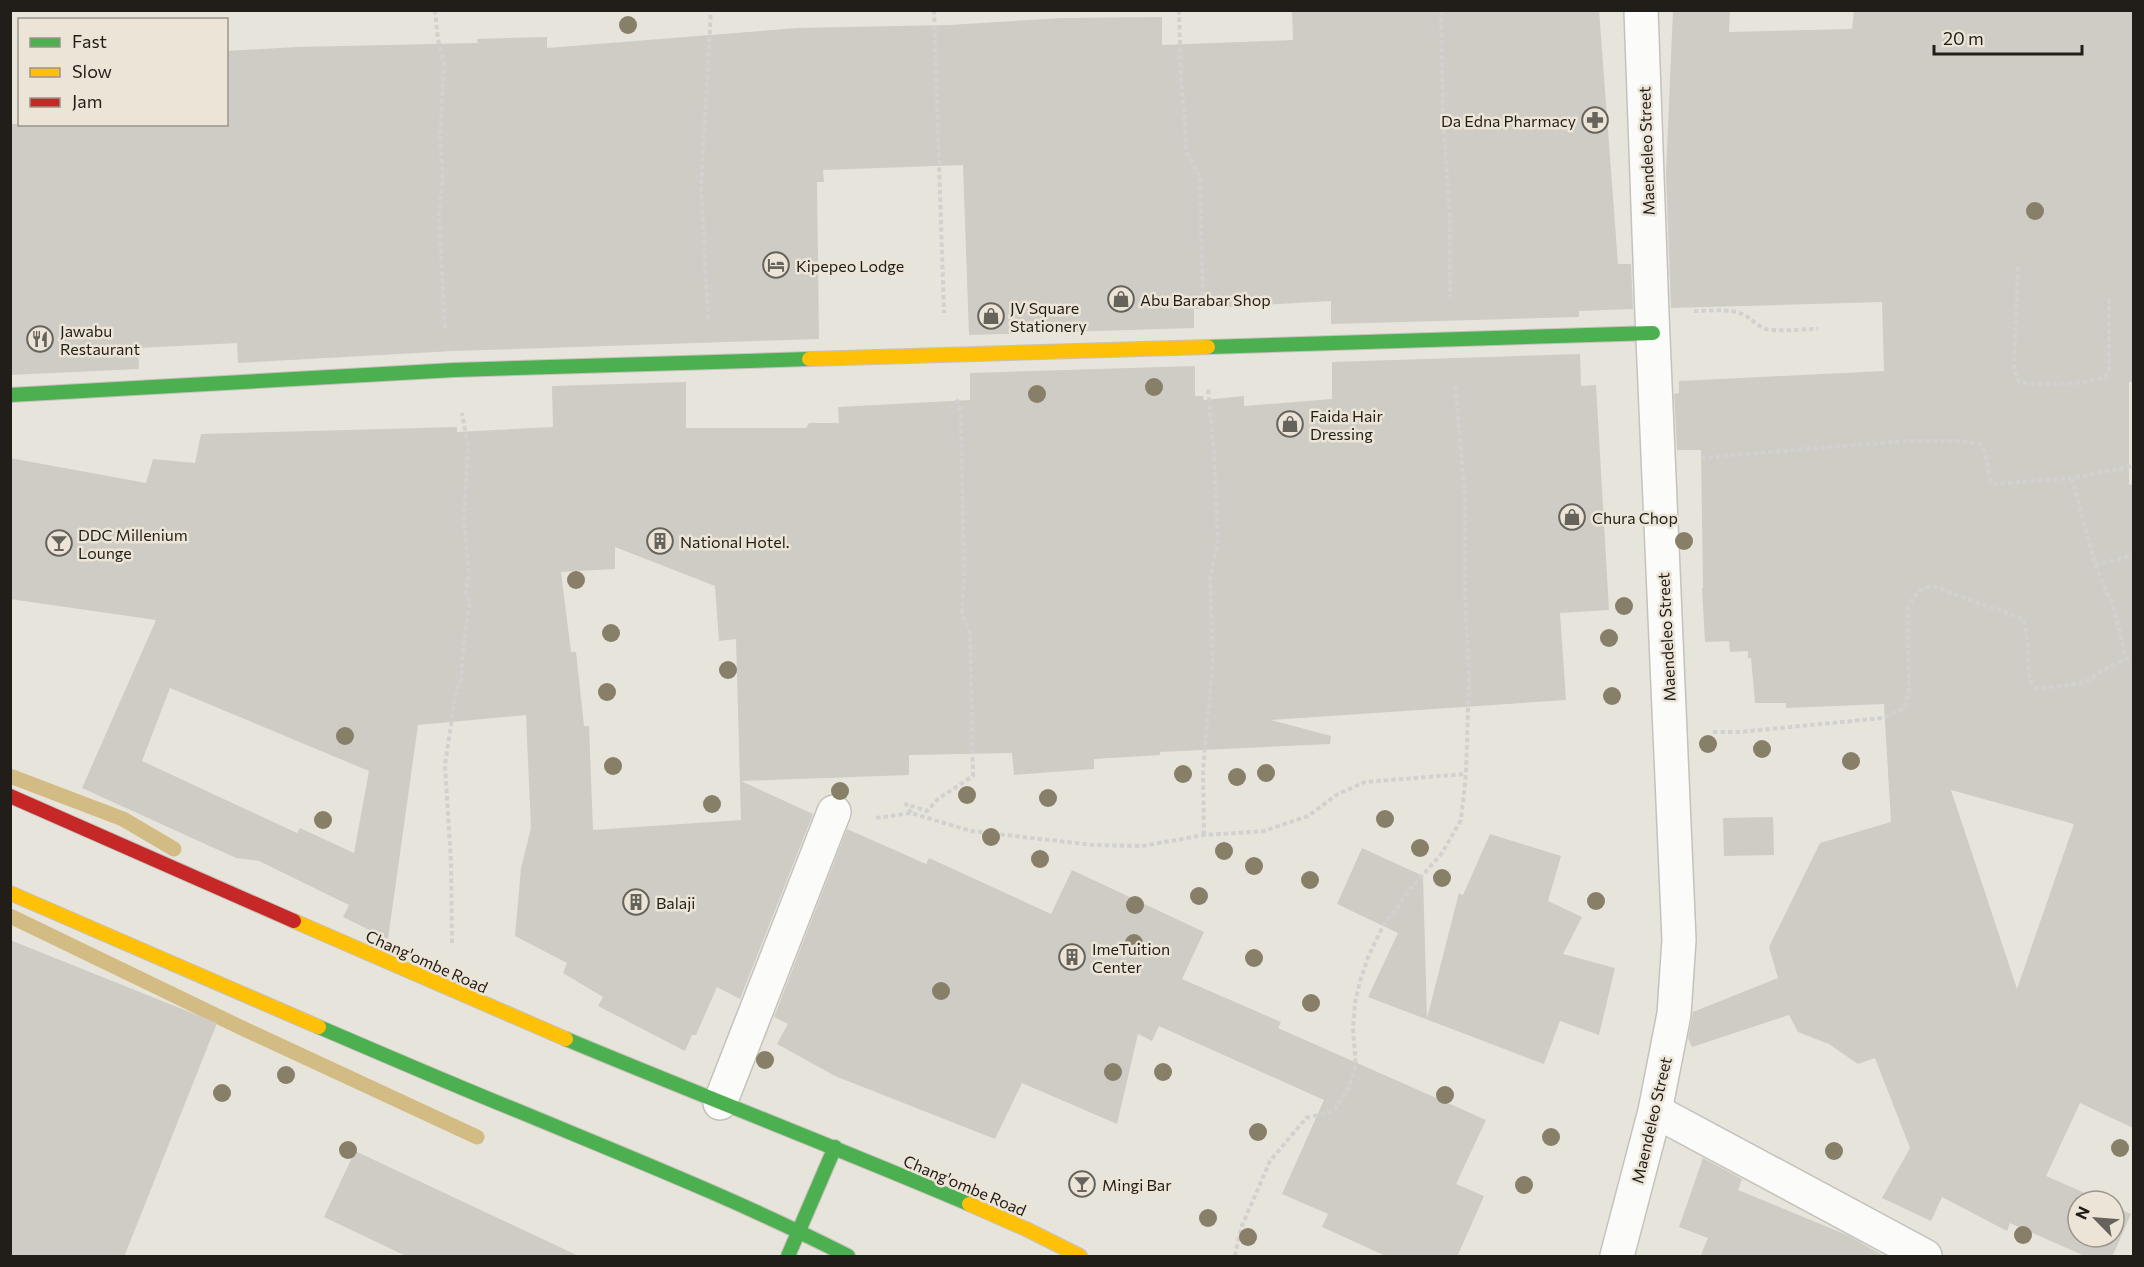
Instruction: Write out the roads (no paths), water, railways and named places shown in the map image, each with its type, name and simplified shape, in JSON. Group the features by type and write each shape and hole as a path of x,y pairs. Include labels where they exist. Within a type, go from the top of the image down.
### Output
{"main road":[{"path":"10,395 454,370 1450,339 1652,324"},
{"name":"Chang'ombe Road","path":"10,796 455,991 720,1103 835,1147 1026,1229 1080,1257"},
{"path":"10,893 444,1081 676,1176 798,1230 848,1257"},
{"path":"788,1257 835,1147"}],"street":[{"name":"Maendeleo Street","path":"1617,1257 1656,1111 1674,1014 1679,940 1652,324 1641,10"},
{"path":"720,1103 834,812"},
{"path":"1656,1111 1925,1257"}],"waterway":[{"path":"10,776 123,819 174,849"},
{"path":"10,916 242,1028 477,1137"}],"place":[{"name":"Da Edna Pharmacy","path":"1595,120"},
{"name":"Kipepeo Lodge","path":"776,265"},
{"name":"Abu Barabar Shop","path":"1121,299"},
{"name":"JV Square Stationery","path":"991,316"},
{"name":"Jawabu Restaurant","path":"40,339"},
{"name":"Faida Hair Dressing","path":"1290,424"},
{"name":"Chura Chop","path":"1572,517"},
{"name":"National Hotel.","path":"660,541"},
{"name":"DDC Millenium Lounge","path":"59,543"},
{"name":"Balaji","path":"636,902"},
{"name":"ImeTuition Center","path":"1072,957"},
{"name":"Mingi Bar","path":"1082,1184"}]}
